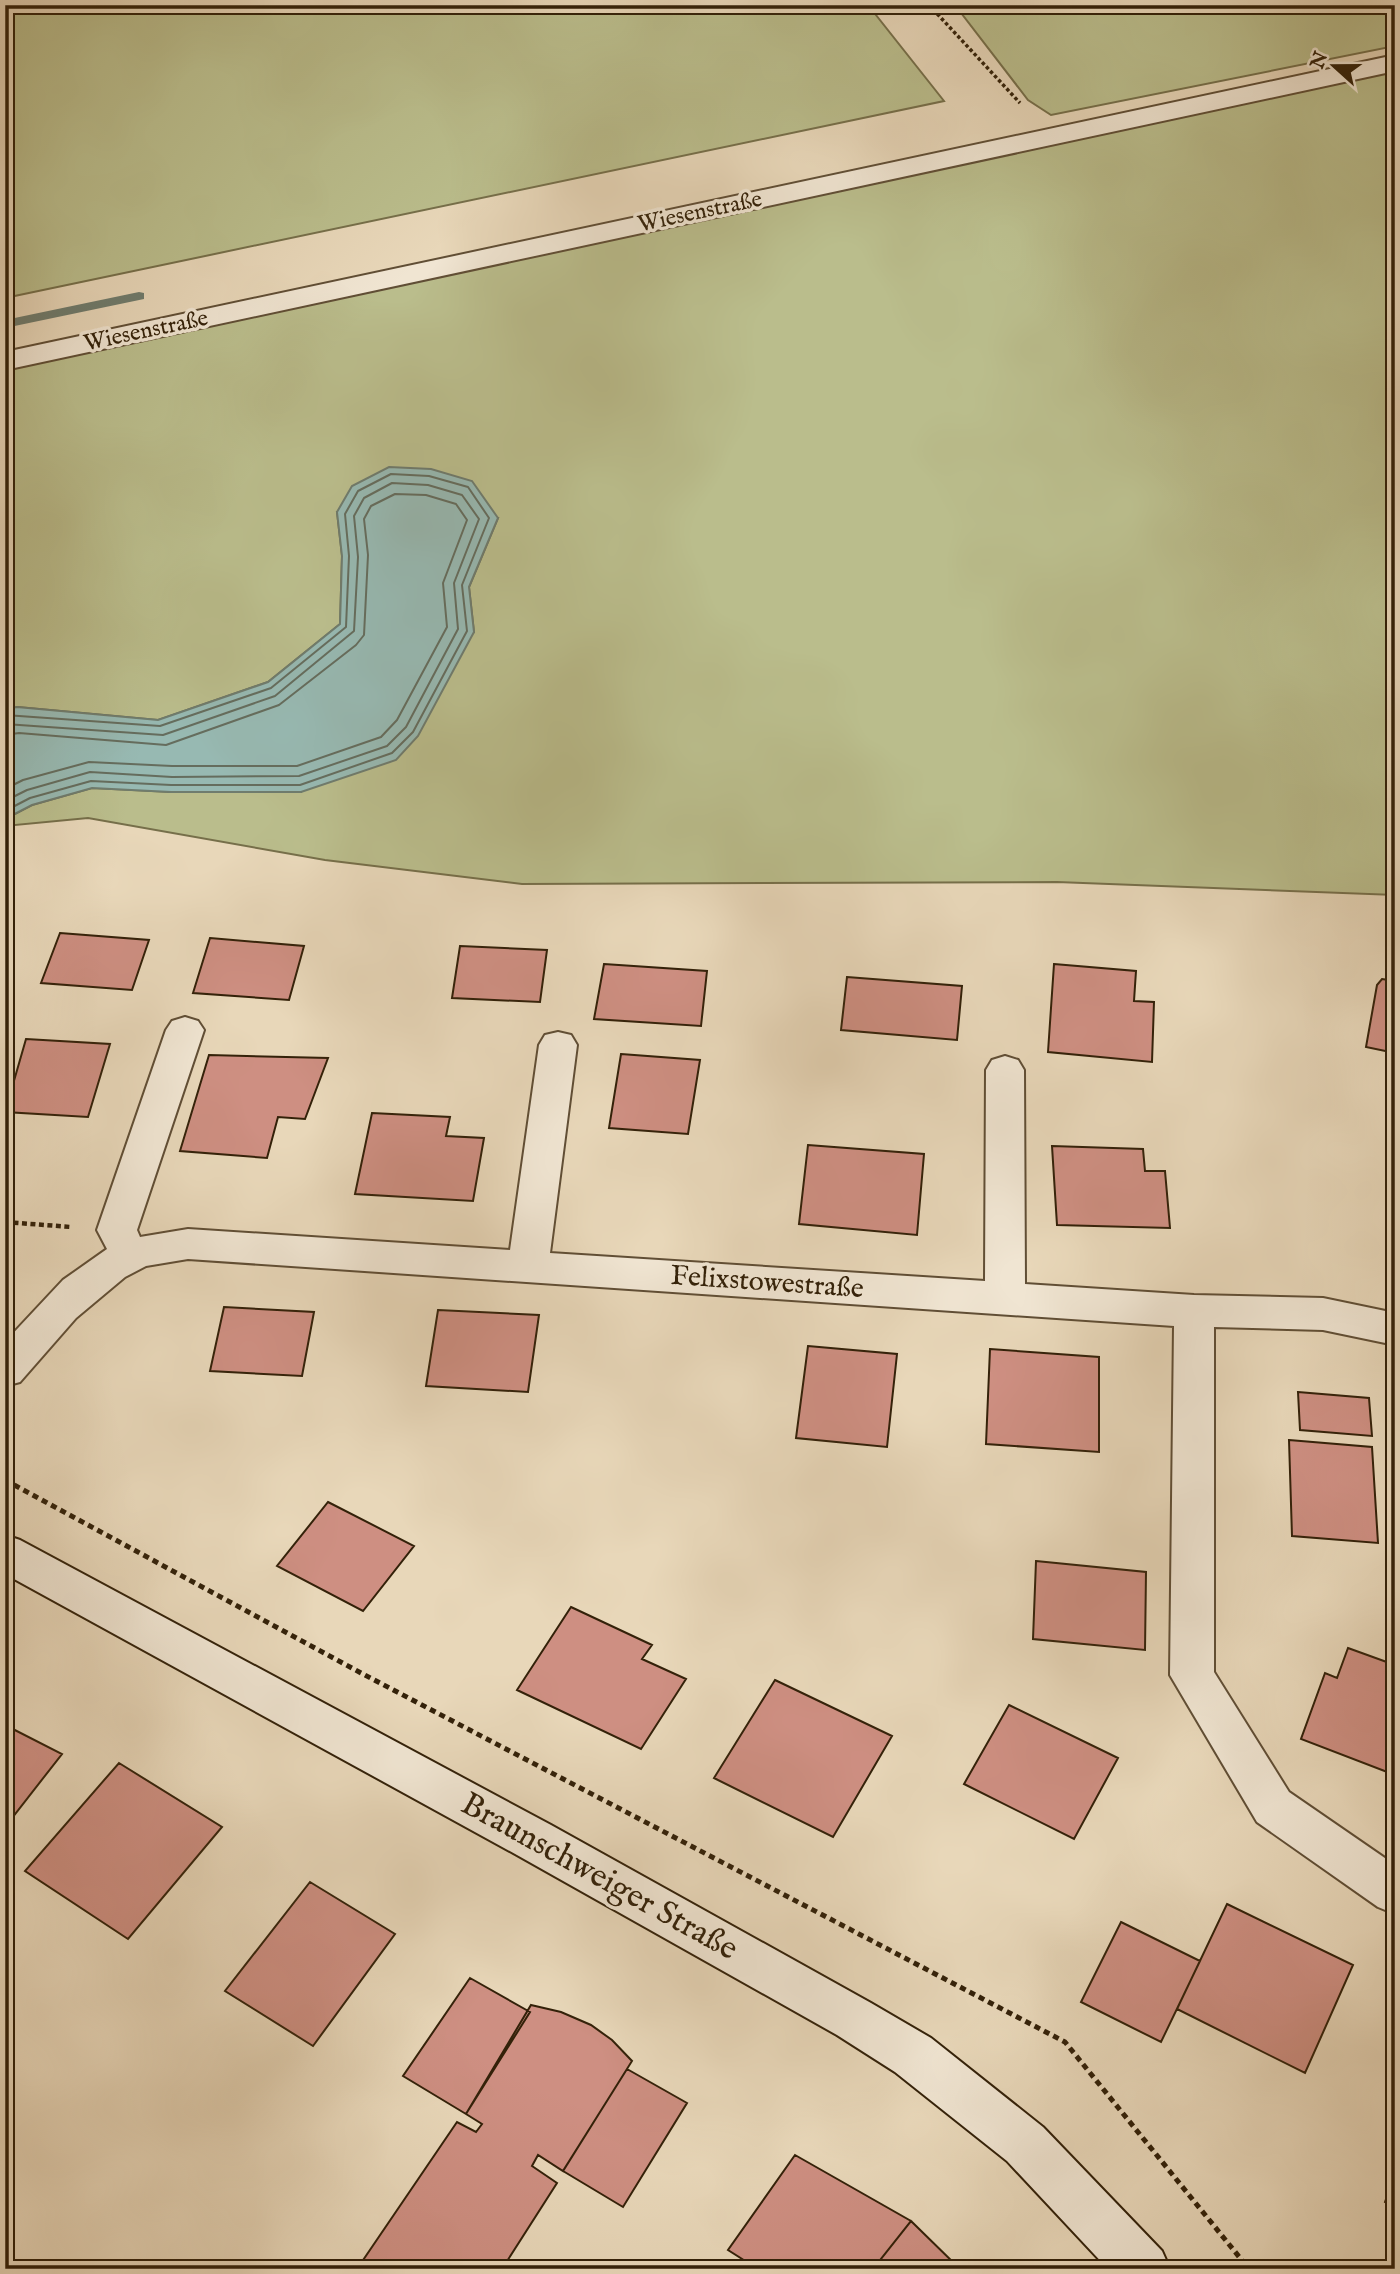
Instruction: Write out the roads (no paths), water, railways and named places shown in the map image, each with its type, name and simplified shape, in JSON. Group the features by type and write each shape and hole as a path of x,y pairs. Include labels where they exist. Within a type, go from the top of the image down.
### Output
{"street":[{"name":"Wiesenstraße","path":"5,361 1395,63"},
{"path":"123,1243 185,1030"},
{"path":"528,1268 558,1045"},
{"path":"1005,1070 1005,1299"},
{"name":"Felixstowestraße","path":"5,1370 76,1294 106,1269 123,1243 160,1247 214,1245 1194,1311 1323,1314 1395,1329"},
{"path":"1194,1311 1192,1675 1273,1807 1395,1892"},
{"name":"Braunschweiger Straße","path":"5,1553 534,1840 854,2019 913,2055 1025,2144 1129,2263"}],"water":[{"path":"389,467 431,469 472,481 498,518 469,587 474,632 418,736 396,760 301,792 171,792 92,788 32,805 5,819 5,709 17,707 158,720 268,682 340,624 342,556 337,512 352,486"}],"waterway":[{"path":"5,324 139,296"}]}
